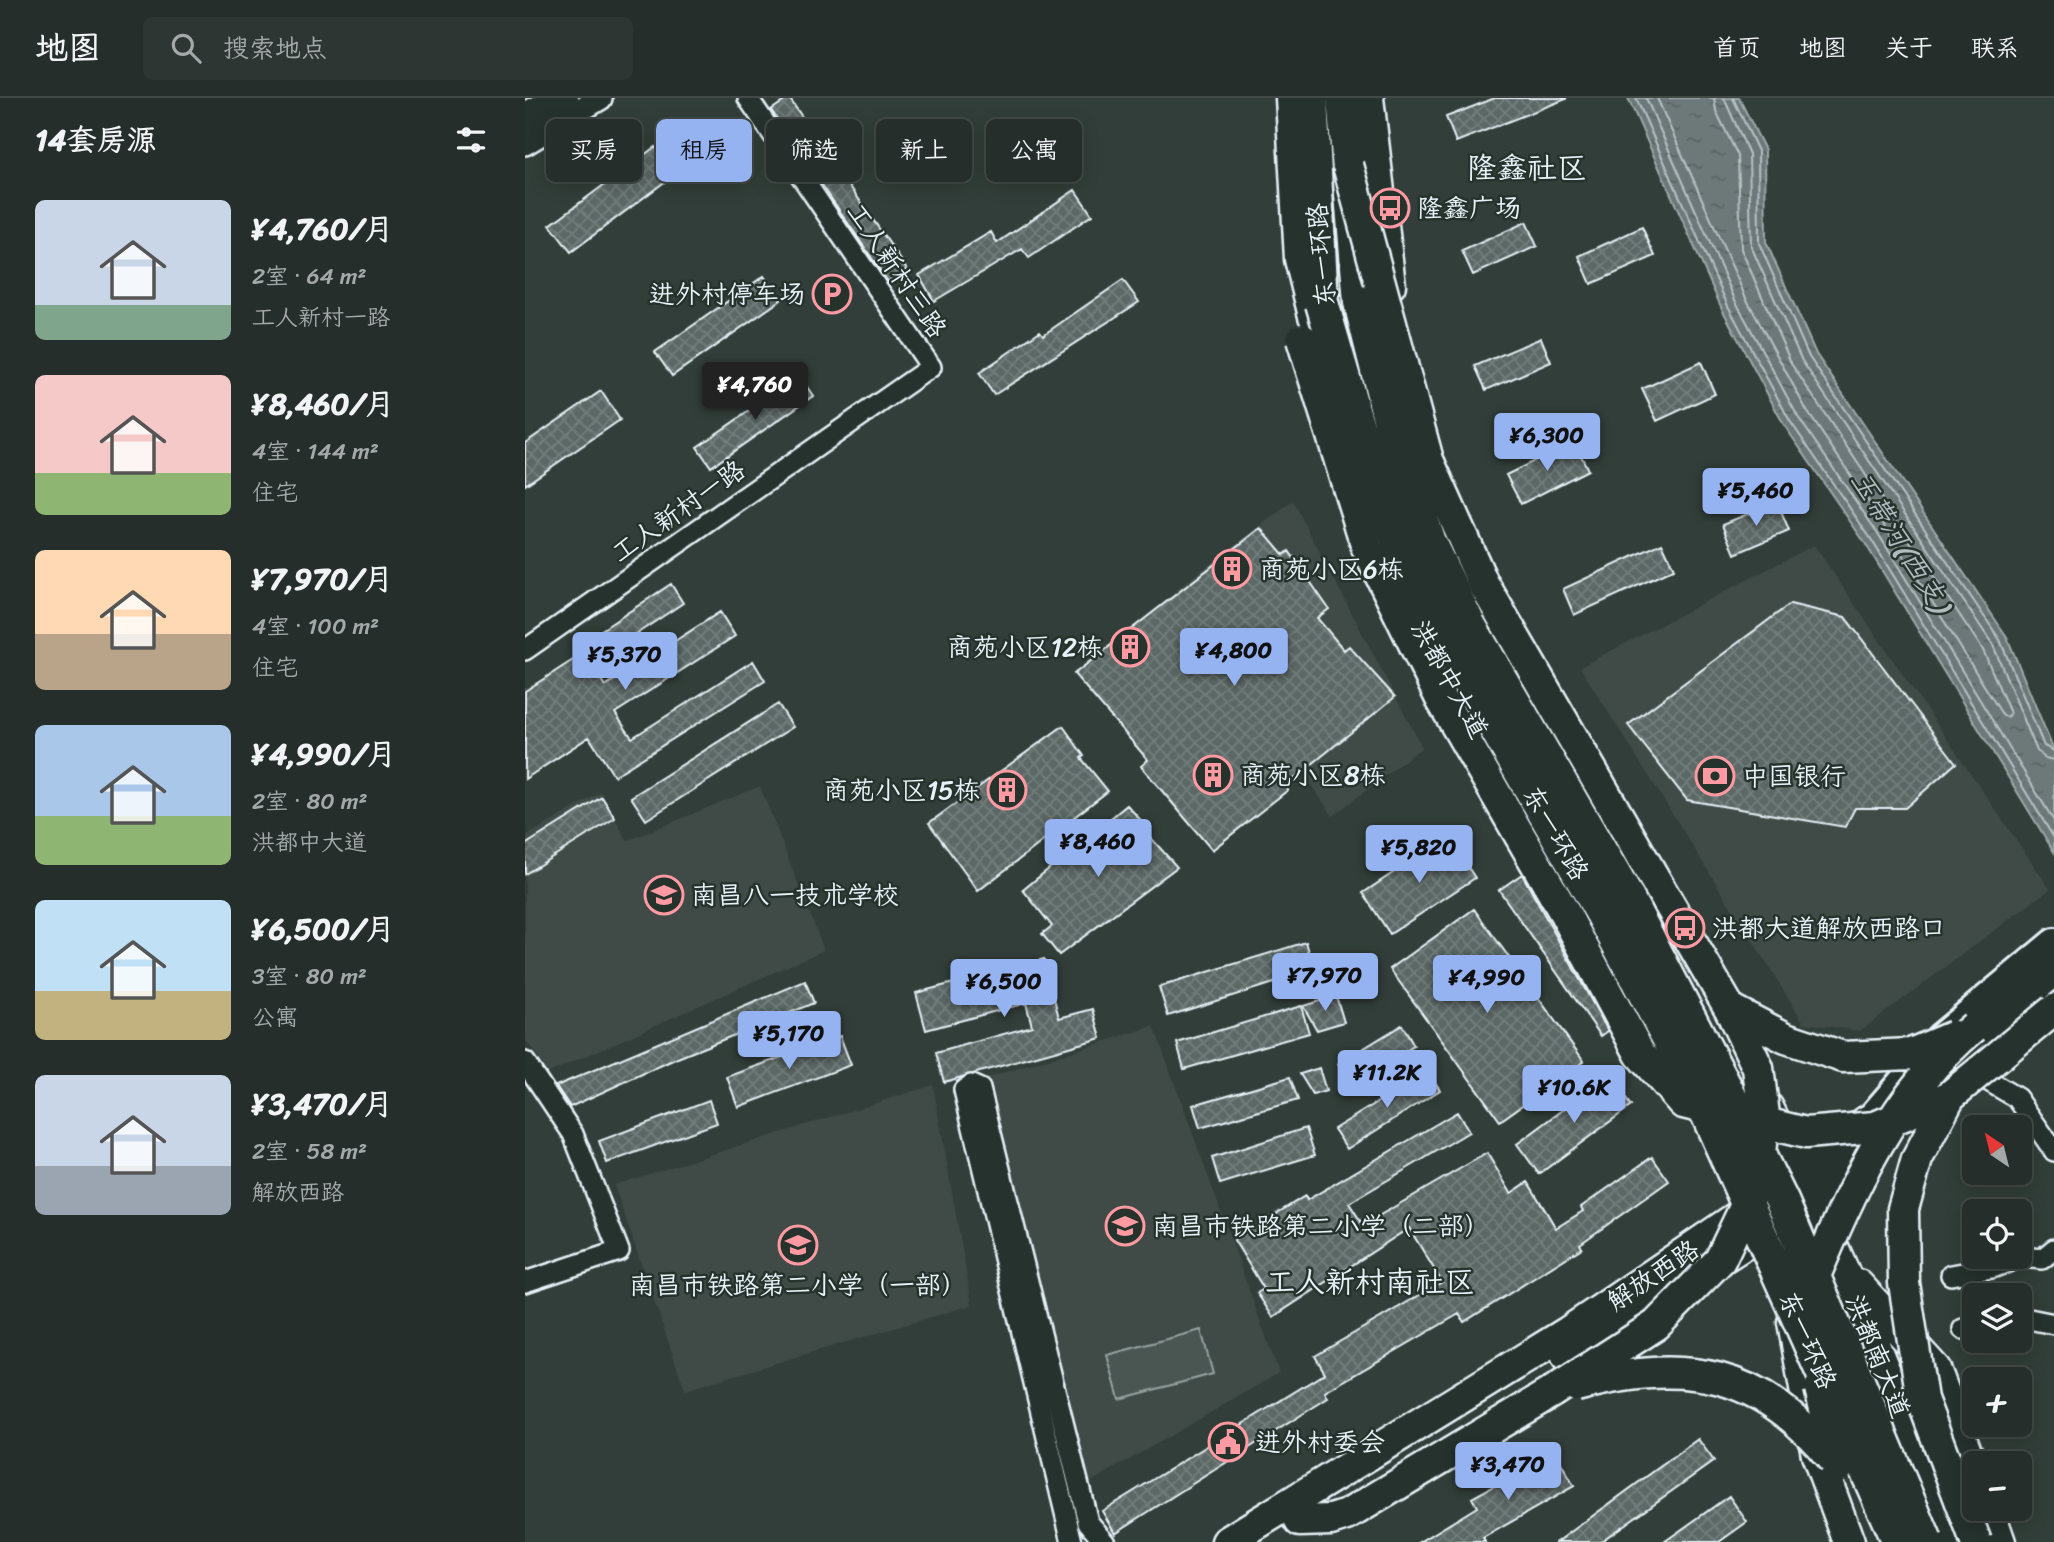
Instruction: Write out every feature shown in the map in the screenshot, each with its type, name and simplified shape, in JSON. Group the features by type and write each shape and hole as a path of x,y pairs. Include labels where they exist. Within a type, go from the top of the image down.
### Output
{"highway":[{"path":"525,120 562,98"},
{"name":"东一环路","path":"1311,98 1322,303 1368,461 1403,556 1446,642 1601,912 1700,1098 1898,1542"},
{"name":"东一环路","path":"1343,98 1360,302 1396,446 1429,542 1471,626 1626,895 1725,1086 1782,1201 1926,1542"}],"main road":[{"path":"1279,98 1282,226 1302,338 1367,548 1441,699 1564,912 1640,1054 1683,1103 1806,1133 1875,1127 1950,1096 2054,1010"},
{"name":"洪都中大道","path":"1291,98 1300,259 1357,492 1377,542 1469,713 1642,1009 1693,1106 1747,1227"},
{"path":"1368,98 1408,423 1441,514 1482,601 1615,823 1727,1026 1806,1184"},
{"path":"1300,1521 1331,1520 1347,1515 1552,1392 1655,1325 1720,1260 1757,1182 1764,1115 1758,1068 1730,1009 1483,583 1428,460 1348,165"},
{"path":"1869,1133 1940,1037 2054,942"},
{"path":"1867,1542 1839,1467 1807,1332 1811,1285 1860,1175 1894,1114 1944,1052 2054,960"},
{"name":"解放西路","path":"1869,1133 1958,1052 2054,971"},
{"name":"解放西路","path":"1265,1542 1747,1227 2054,996"},
{"path":"1730,1009 1786,1038 1843,1057 1911,1054 1974,1027"},
{"path":"1869,1133 1925,1119 1990,1082 2054,1028"},
{"path":"1950,1096 1917,1159 1903,1209 1904,1283 1922,1399 1976,1542"},
{"name":"洪都南大道","path":"1806,1184 1888,1374 1950,1542"},
{"path":"1747,1227 1793,1322 1888,1542"},
{"name":"解放西路","path":"1227,1542 1568,1332 1747,1227"},
{"path":"1843,1269 1935,1368 1966,1451"},
{"path":"1793,1322 1817,1455 1849,1542"},
{"path":"1552,1392 1644,1371 1690,1372 1734,1383 1775,1403 1811,1431 1839,1467"},
{"path":"1993,1521 2000,1542"}],"street":[{"path":"525,103 533,98"},
{"path":"525,143 600,98"},
{"name":"工人新村三路","path":"748,98 931,367"},
{"name":"工人新村一路","path":"525,650 931,367"},
{"path":"525,1062 573,1134 619,1251 525,1282"},
{"path":"1990,1082 2017,1098 2054,1151"},
{"path":"1072,1542 964,1090 971,1085 980,1089 1088,1522 1105,1542"},
{"path":"1951,1275 1992,1268 2021,1257 2042,1259 2054,1249"},
{"path":"2032,1320 2054,1324"}],"shaded area":[{"path":"1293,501 1422,747 1333,816 1173,592"},
{"path":"1814,545 2050,889 1860,1031 1804,1023 1580,667"},
{"name":"南昌八一技术学校","path":"760,786 824,950 548,1073 525,1039 525,837 601,792 627,841"},
{"name":"南昌市铁路第二小学（二部）","path":"1154,1026 1279,1373 1089,1483 987,1078"},
{"name":"南昌市铁路第二小学（一部）","path":"933,1085 972,1305 685,1390 614,1185"},
{"path":"1201,1330 1213,1374 1119,1399 1107,1355"}],"water":[{"name":"玉带河(西支)","path":"1628,98 1739,98 1765,150 1766,242 1816,354 2007,637 2054,751 2054,852 1865,543 1784,425 1722,309"}],"building":[{"path":"789,98 803,119 777,119 771,110"},
{"path":"1495,98 1566,99 1456,142 1446,117"},
{"path":"655,147 656,182 664,182 571,252 550,225 608,182 642,182 642,157"},
{"path":"820,182 847,182 907,269 888,282"},
{"path":"1075,190 1092,215 1029,258 1022,249 934,301 919,275 991,232 997,243"},
{"path":"1526,222 1537,246 1473,275 1462,251"},
{"path":"1642,227 1655,256 1591,284 1579,256"},
{"path":"764,276 781,300 672,376 655,352"},
{"path":"1123,280 1139,302 994,395 979,373 1040,331 1043,335"},
{"path":"1541,338 1551,362 1486,390 1475,366"},
{"path":"1701,362 1715,394 1657,421 1642,389"},
{"path":"800,376 813,396 711,467 697,447"},
{"path":"601,391 620,420 525,485 525,443"},
{"path":"1574,441 1588,470 1521,504 1506,475"},
{"path":"1777,502 1789,531 1735,554 1723,524"},
{"path":"1261,528 1284,555 1289,551 1329,609 1317,618 1344,650 1349,646 1395,697 1285,786 1288,790 1212,850 1141,766 1148,760 1074,674"},
{"path":"1662,543 1674,569 1574,615 1563,589"},
{"path":"671,584 683,603 591,664 605,686 720,612 735,636 615,713 632,738 753,661 765,681 614,776 589,737 525,779 525,691 590,649 585,641"},
{"path":"1790,604 1845,617 1956,763 1905,808 1855,808 1845,827 1687,800 1628,725"},
{"path":"778,704 793,727 646,820 631,797"},
{"path":"1063,726 1084,756 1081,758 1108,791 978,891 929,823"},
{"path":"602,797 615,818 525,874 525,845"},
{"path":"1127,805 1146,826 1143,829 1177,867 1059,955 1042,934 1052,926 1023,890"},
{"path":"1448,836 1475,878 1390,934 1363,893"},
{"path":"1522,874 1608,1031 1601,1036 1499,890"},
{"path":"1474,909 1584,1061 1500,1121 1390,969"},
{"path":"1306,942 1315,970 1168,1016 1159,987"},
{"path":"1044,959 1059,1018 1093,1009 1101,1038 944,1082 936,1053 1032,1026 1026,1003 926,1030 916,993"},
{"path":"805,981 814,1003 675,1059 570,1107 556,1086"},
{"path":"1336,996 1344,1022 1317,1030 1303,1006"},
{"path":"1301,1006 1309,1033 1184,1069 1177,1043"},
{"path":"1402,1025 1414,1046 1350,1085 1338,1064"},
{"path":"840,1036 851,1065 738,1107 727,1077"},
{"path":"1319,1068 1326,1091 1313,1095 1300,1074"},
{"path":"1428,1071 1440,1090 1347,1149 1334,1129"},
{"path":"1609,1076 1631,1106 1539,1174 1517,1144"},
{"path":"1290,1077 1298,1100 1200,1128 1193,1105"},
{"path":"709,1100 717,1123 607,1163 599,1141"},
{"path":"1457,1112 1469,1132 1349,1203 1363,1225 1487,1153 1511,1193 1528,1182 1556,1228 1583,1211 1581,1207 1652,1157 1669,1181 1580,1244 1582,1248 1464,1322 1459,1314 1325,1392 1328,1398 1115,1533 1102,1511 1325,1373 1315,1356 1442,1282 1409,1228 1273,1317 1257,1293 1264,1289 1234,1240 1305,1196 1307,1200"},
{"path":"1306,1128 1315,1155 1220,1184 1212,1158"},
{"path":"1698,1439 1714,1461 1600,1542 1557,1542"},
{"path":"1555,1452 1574,1486 1483,1538 1485,1542 1420,1542 1477,1507 1472,1498"},
{"path":"1729,1496 1747,1522 1719,1542 1664,1542"}],"place":[{"name":"隆鑫广场","path":"1390,208"},
{"name":"进外村停车场","path":"832,294"},
{"name":"商苑小区6栋","path":"1232,569"},
{"name":"商苑小区12栋","path":"1130,647"},
{"name":"商苑小区8栋","path":"1213,775"},
{"name":"中国银行","path":"1715,776"},
{"name":"商苑小区15栋","path":"1007,790"},
{"name":"南昌八一技术学校","path":"664,895"},
{"name":"洪都大道解放西路口","path":"1685,928"},
{"name":"南昌市铁路第二小学（二部）","path":"1125,1226"},
{"name":"南昌市铁路第二小学（一部）","path":"798,1245"},
{"name":"进外村委会","path":"1228,1442"}],"district":[{"name":"隆鑫社区","path":"1527,168"},
{"name":"工人新村南社区","path":"1370,1282"}]}
